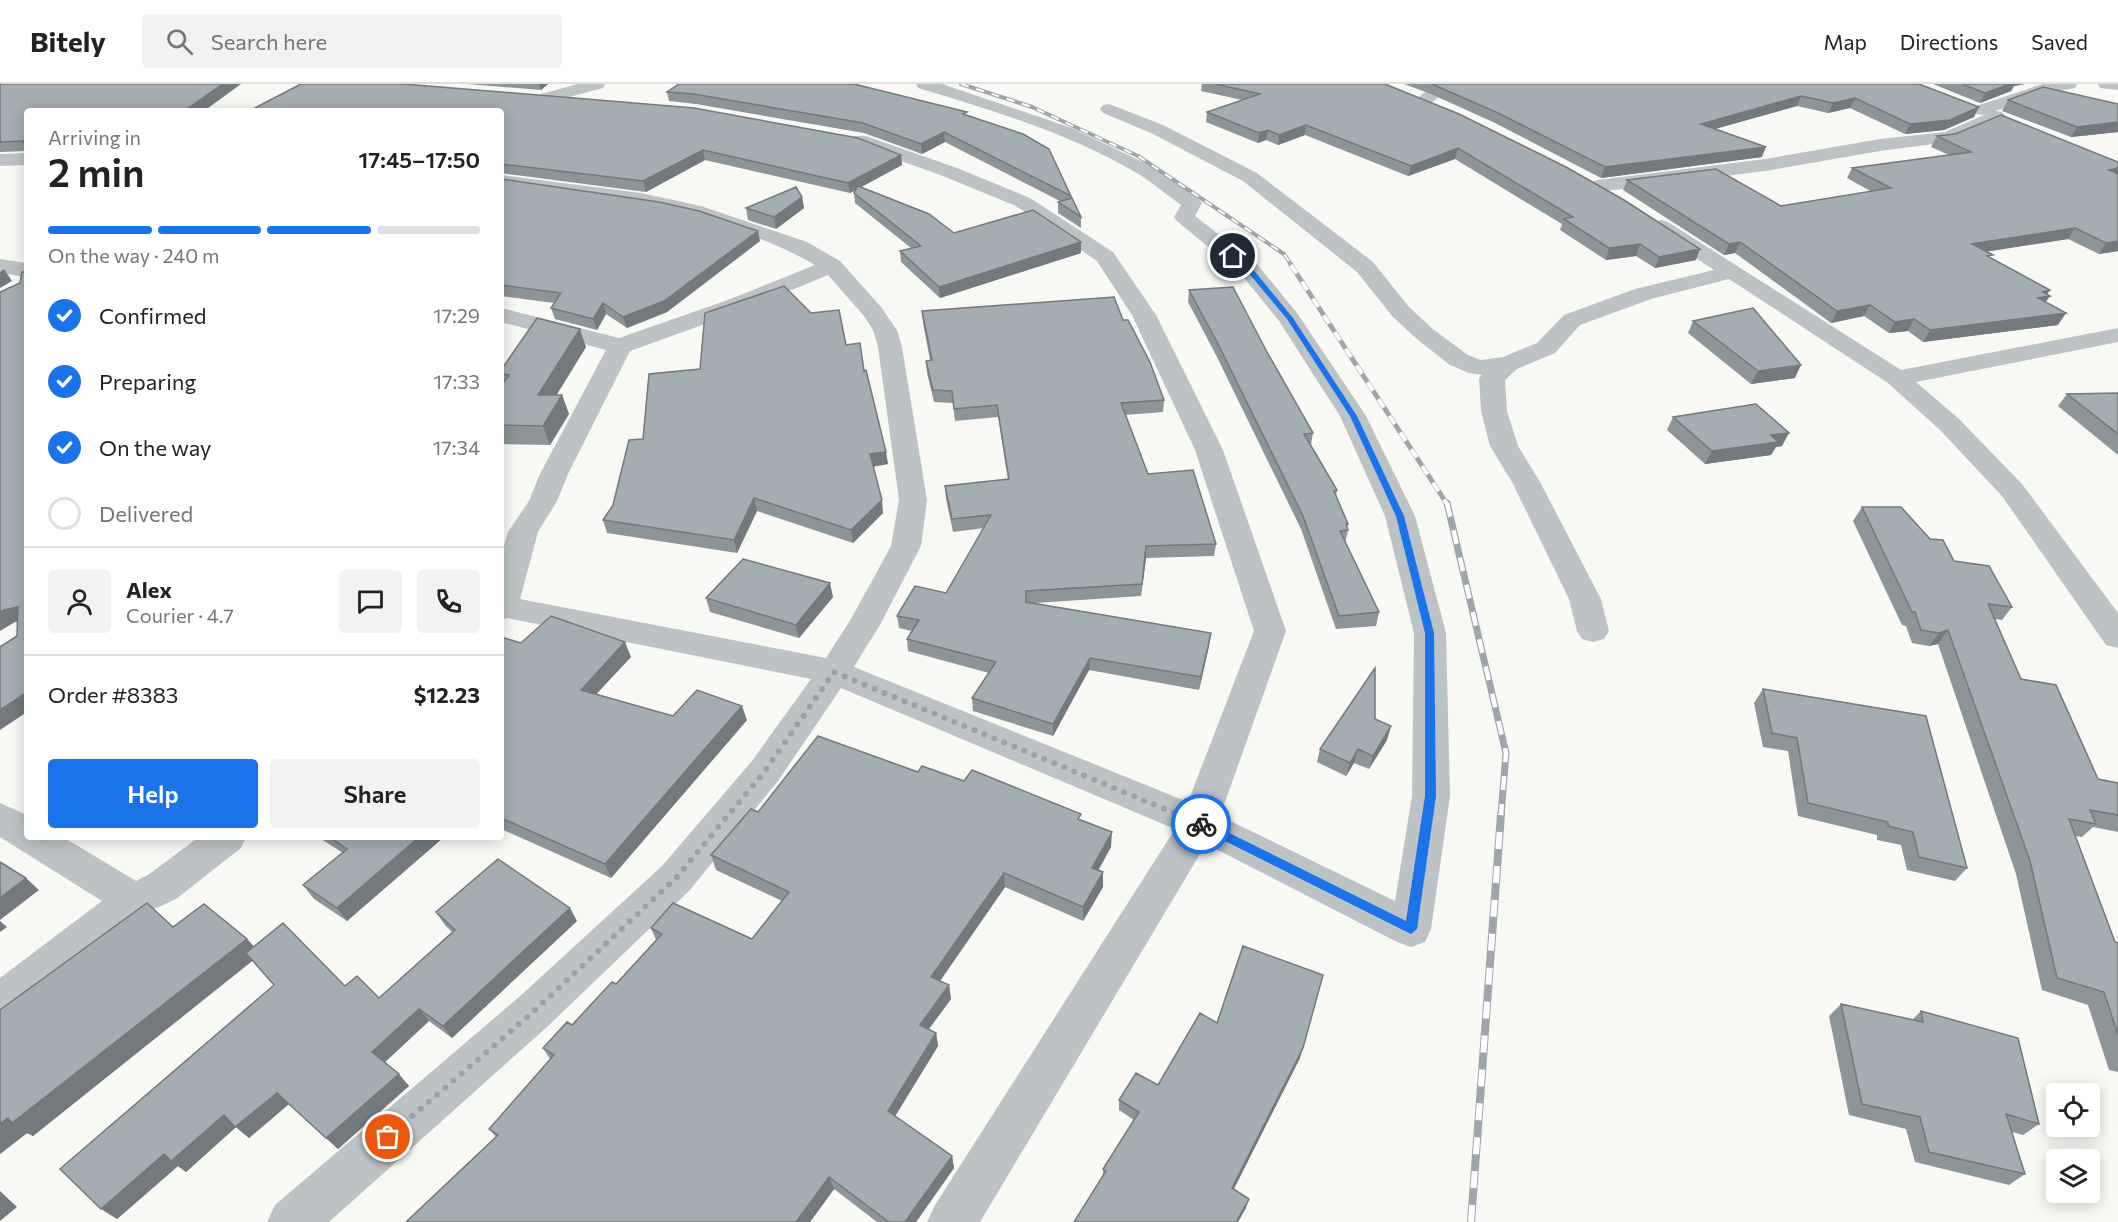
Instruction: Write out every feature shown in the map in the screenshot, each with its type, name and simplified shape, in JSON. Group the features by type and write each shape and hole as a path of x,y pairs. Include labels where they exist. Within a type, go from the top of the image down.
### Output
{"street":[{"path":"504,607 834,672 1198,823 1411,929 1431,796 1430,633 1400,516 1353,416 1289,318 1249,269 1184,217 1192,202 1146,172 1084,140 982,101 924,84"},
{"path":"1424,100 1447,84"},
{"path":"2068,84 2033,91 1989,113 1949,137 1765,165 1589,181 1897,378 1949,424 2012,490 2118,637"},
{"path":"2106,84 2118,85"},
{"path":"537,98 607,94"},
{"path":"1961,102 2017,124"},
{"path":"1109,109 1157,129 1259,184 1365,267 1401,312 1459,360 1478,368 1508,364 1546,348 1572,320 1643,294 1732,272"},
{"path":"832,135 864,141 1023,202 1105,257 1144,315 1209,450 1270,631 1198,823 952,1222"},
{"path":"0,160 24,159"},
{"path":"292,1222 533,1012 676,878 765,771 834,672 865,623 906,546 913,500 890,347 885,330 873,312 832,266 799,247 701,212 640,199 504,181"},
{"path":"0,266 24,280"},
{"path":"504,316 620,346 733,306 832,266"},
{"path":"1897,378 2118,335"},
{"path":"504,600 523,532 543,501 554,474 620,346"},
{"path":"1508,364 1492,378 1494,411 1504,446 1526,482 1585,599 1593,631"},
{"path":"0,818 24,832"},
{"path":"36,840 134,900"},
{"path":"0,1004 134,900 162,887 223,840"}],"building":[{"path":"0,84 223,84 188,108 24,108 24,141 0,142"},
{"path":"301,84 404,84 694,108 858,138 901,155 848,183 703,150 643,181 504,164 504,108 255,108"},
{"path":"679,84 854,84 967,112 963,114 1023,134 1049,149 1071,196 944,132 921,144 863,123 694,94 667,92"},
{"path":"1215,84 1385,84 1459,114 1566,167 1624,200 1700,249 1659,257 1640,244 1609,248 1564,219 1573,217 1458,148 1411,166 1306,125 1279,135 1268,130 1259,133 1207,112 1260,94"},
{"path":"1432,84 1919,84 1979,107 1950,120 1910,124 1855,98 1833,103 1801,96 1701,124 1766,147 1605,167 1498,113"},
{"path":"1962,84 2010,84 1985,93"},
{"path":"2043,87 2118,104 2118,122 2077,127 2008,100"},
{"path":"2001,115 2118,162 2118,168 2109,170 2118,174 2118,241 2106,243 2075,228 1972,244 1993,255 1987,256 2050,290 2043,292 2050,296 2038,298 2066,313 1930,330 1914,319 1895,322 1870,305 1837,311 1740,242 1729,244 1627,180 1716,169 1781,206 1891,188 1852,168 1971,152 1937,136 1955,134"},
{"path":"504,179 659,202 699,211 758,231 664,301 623,317 603,303 593,319 551,308 561,293 504,285"},
{"path":"858,186 929,214 954,233 1033,210 1081,242 939,287 900,251 921,246 854,193"},
{"path":"796,187 802,197 774,217 746,208"},
{"path":"1072,198 1081,217 1058,202"},
{"path":"22,272 24,272 24,694 0,710 0,647 17,636 18,607 0,612 0,292 20,283"},
{"path":"784,286 811,313 839,310 846,345 860,343 864,371 866,370 886,452 870,454 882,500 851,530 754,498 734,540 603,520 613,505 629,440 643,439 649,374 700,369 705,313"},
{"path":"1233,287 1313,433 1304,434 1337,490 1334,491 1348,524 1346,524 1348,530 1340,531 1379,612 1339,616 1303,516 1189,290"},
{"path":"1114,297 1123,320 1128,320 1150,362 1164,400 1121,403 1148,474 1193,470 1216,544 1146,546 1142,584 1026,591 1026,602 1211,633 1201,677 1090,658 1053,724 972,698 996,662 907,639 919,620 897,616 915,586 946,593 991,515 952,519 945,486 1009,479 997,405 954,409 952,391 933,390 926,361 932,360 922,311"},
{"path":"1753,308 1801,365 1758,371 1693,321"},
{"path":"537,318 580,329 538,395 562,395 543,426 504,425 504,382 509,375 504,374 504,366"},
{"path":"2118,393 2118,434 2067,394"},
{"path":"1756,404 1789,433 1771,435 1778,442 1712,451 1673,417"},
{"path":"1862,507 1901,507 1930,539 1943,540 1954,561 1989,566 2012,607 1988,604 2021,679 2056,685 2098,779 2118,783 2118,815 2090,810 2096,824 2069,819 2115,942 2118,943 2118,1035 2104,992 2057,978 2030,861 1948,630 1939,633 1921,630 1915,612 1912,612"},
{"path":"743,559 830,583 796,625 706,598"},
{"path":"551,616 625,642 581,690 673,716 697,690 742,706 605,864 504,819 504,638 521,643"},
{"path":"1375,668 1375,719 1391,726 1373,756 1358,749 1350,763 1320,749"},
{"path":"1763,689 1926,716 1967,868 1919,857 1913,832 1888,826 1888,822 1808,803 1797,738 1772,733"},
{"path":"818,736 918,772 922,766 964,781 972,770 1081,814 1078,819 1112,832 1092,868 1103,872 1083,907 1004,873 931,977 949,985 920,1025 936,1033 888,1111 952,1156 905,1222 889,1222 829,1177 796,1222 406,1222 498,1135 489,1129 554,1055 543,1048 567,1022 572,1025 612,982 616,984 662,934 651,928 673,903 752,939 789,892 711,855 751,809 758,812"},
{"path":"334,840 416,840 337,908 303,885 347,849"},
{"path":"498,859 570,908 443,1026 419,1009 372,1052 399,1074 326,1138 277,1093 235,1127 224,1115 171,1161 164,1154 101,1209 60,1169 274,985 246,953 283,923 345,986 357,976 379,998 455,930 436,912"},
{"path":"0,862 26,878 0,898"},
{"path":"147,903 173,927 204,904 247,939 12,1123 8,1118 0,1124 0,1010"},
{"path":"1243,946 1323,975 1303,1048 1232,1188 1249,1199 1236,1222 1074,1222 1106,1171 1103,1169 1139,1112 1119,1100 1136,1073 1158,1085 1200,1013 1217,1023"},
{"path":"1841,1004 1923,1022 1921,1011 2018,1038 2039,1124 2006,1114 2025,1174 1929,1152 1920,1117 1862,1104"}],"railway":[{"path":"961,84 1032,107 1138,156 1284,254 1292,266"},
{"path":"1291,265 1447,504"},
{"path":"1447,503 1506,753 1501,815"},
{"path":"1471,1222 1501,814"}],"way so far":[{"path":"388,1137 533,1012 676,878 765,771 834,672 1201,824"}],"route":[{"path":"1201,824 1411,929 1431,796 1430,633 1400,516 1353,416 1289,318 1249,269 1233,256"}]}
